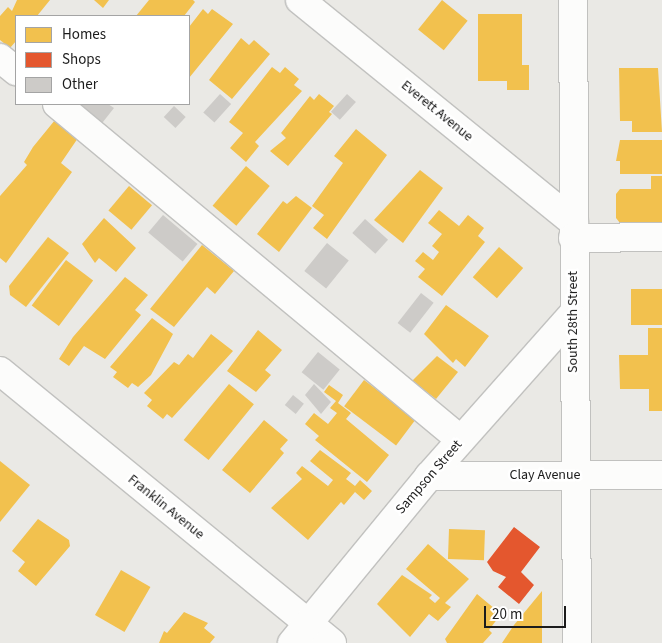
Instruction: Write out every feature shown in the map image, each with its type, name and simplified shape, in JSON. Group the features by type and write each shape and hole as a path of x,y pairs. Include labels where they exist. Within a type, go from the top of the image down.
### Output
{"street":[{"name":"Everett Avenue","path":"300,0 574,230"},
{"name":"South 28th Street","path":"573,0 574,230 572,316 577,643"},
{"path":"0,58 15,70"},
{"path":"58,105 461,440"},
{"path":"574,230 662,237"},
{"name":"Sampson Street","path":"300,633 429,476 572,316"},
{"name":"Franklin Avenue","path":"0,371 300,633 332,643"},
{"name":"Clay Avenue","path":"429,476 662,475"}],"building: Homes":[{"path":"17,0 50,0 38,15 15,15 15,42 10,48 0,40 0,16 8,7 12,11"},
{"path":"94,0 109,0 103,8"},
{"path":"149,0 193,0 195,2 185,15 137,15"},
{"path":"442,0 468,21 444,50 418,30"},
{"path":"203,9 208,14 212,9 233,24 190,77 190,26"},
{"path":"478,14 522,14 522,65 529,65 529,90 507,90 507,81 478,81"},
{"path":"241,38 249,45 254,40 270,54 232,99 209,80"},
{"path":"272,67 280,73 285,67 299,79 294,85 302,91 255,142 259,146 246,162 230,148 243,133 229,122"},
{"path":"619,68 658,68 662,132 632,132 632,121 620,121"},
{"path":"319,94 334,106 329,112 332,114 288,166 270,151 286,138 281,133 310,96 314,100"},
{"path":"55,120 78,138 61,163 72,172 6,263 0,258 0,196 27,165 24,162 33,147"},
{"path":"356,129 387,155 327,239 313,228 324,215 312,206 343,163 334,156"},
{"path":"620,140 662,140 662,174 620,174 620,161 616,161"},
{"path":"246,166 270,186 236,226 213,206"},
{"path":"420,170 443,188 403,243 374,220"},
{"path":"651,176 662,176 662,223 620,223 616,218 616,194 620,189 651,189"},
{"path":"129,186 152,205 131,230 108,211"},
{"path":"296,196 312,208 279,252 257,234 283,201 287,204"},
{"path":"439,210 459,226 468,215 484,228 478,236 485,242 442,296 418,277 425,269 415,261 423,252 433,260 439,252 432,246 442,234 428,223"},
{"path":"104,218 136,248 116,272 99,258 95,263 82,244"},
{"path":"48,237 69,253 26,307 10,295 9,286"},
{"path":"202,245 234,271 215,294 207,287 174,327 150,309"},
{"path":"499,247 523,268 497,298 473,277"},
{"path":"66,260 93,280 59,326 32,306"},
{"path":"125,277 148,295 135,310 141,315 105,359 84,346 69,366 59,359 73,337"},
{"path":"631,289 662,289 662,325 631,325"},
{"path":"446,305 489,336 465,367 456,359 453,363 424,334"},
{"path":"152,318 173,334 151,375 138,387 132,383 128,388 113,377 117,372 110,367"},
{"path":"648,328 662,328 662,411 649,411 649,389 620,389 619,355 648,355"},
{"path":"258,330 282,350 265,370 271,375 256,392 227,371"},
{"path":"211,334 233,351 172,418 167,414 163,419 147,406 152,400 144,393 174,362 179,365 188,354 193,358"},
{"path":"437,356 458,372 436,399 412,381"},
{"path":"364,380 416,419 396,445 344,406"},
{"path":"229,384 254,404 209,460 184,440"},
{"path":"329,385 343,395 338,403 351,413 346,419 389,455 367,482 315,440 319,436 305,424 314,413 328,424 337,413 330,408 336,401 324,392"},
{"path":"264,420 288,440 280,449 284,453 250,493 222,470"},
{"path":"320,450 351,473 346,479 355,486 360,480 372,491 364,500 355,492 344,505 341,502 308,540 271,508 302,479 296,473 302,466 328,486 333,480 310,461"},
{"path":"0,461 30,485 0,522"},
{"path":"38,519 69,540 70,546 36,586 18,571 25,562 12,551"},
{"path":"449,529 485,530 484,560 448,559"},
{"path":"428,544 469,579 445,603 451,607 438,621 429,614 410,637 377,604 402,575 432,595 429,598 435,603 440,598 406,569"},
{"path":"121,570 150,587 124,632 95,615"},
{"path":"542,591 542,643 502,643 514,625"},
{"path":"477,594 501,614 489,630 492,633 483,643 447,643 445,639"},
{"path":"184,612 208,623 204,628 215,637 210,643 159,643 164,631 167,633"}],"building: Shops":[{"path":"514,527 540,547 521,572 534,585 519,604 498,587 506,577 493,571 487,562"}],"building: Other":[{"path":"220,94 231,104 214,123 203,113"},
{"path":"347,94 356,102 340,120 331,112"},
{"path":"70,105 110,105 114,108 99,127"},
{"path":"174,106 186,117 175,128 164,117"},
{"path":"163,215 197,244 183,262 148,233"},
{"path":"365,219 388,240 375,254 352,233"},
{"path":"327,243 349,261 326,289 304,271"},
{"path":"421,293 434,303 410,333 398,323"},
{"path":"318,352 340,370 323,390 302,372"},
{"path":"314,384 331,402 321,414 305,395"},
{"path":"293,395 304,404 296,414 285,405"}]}
